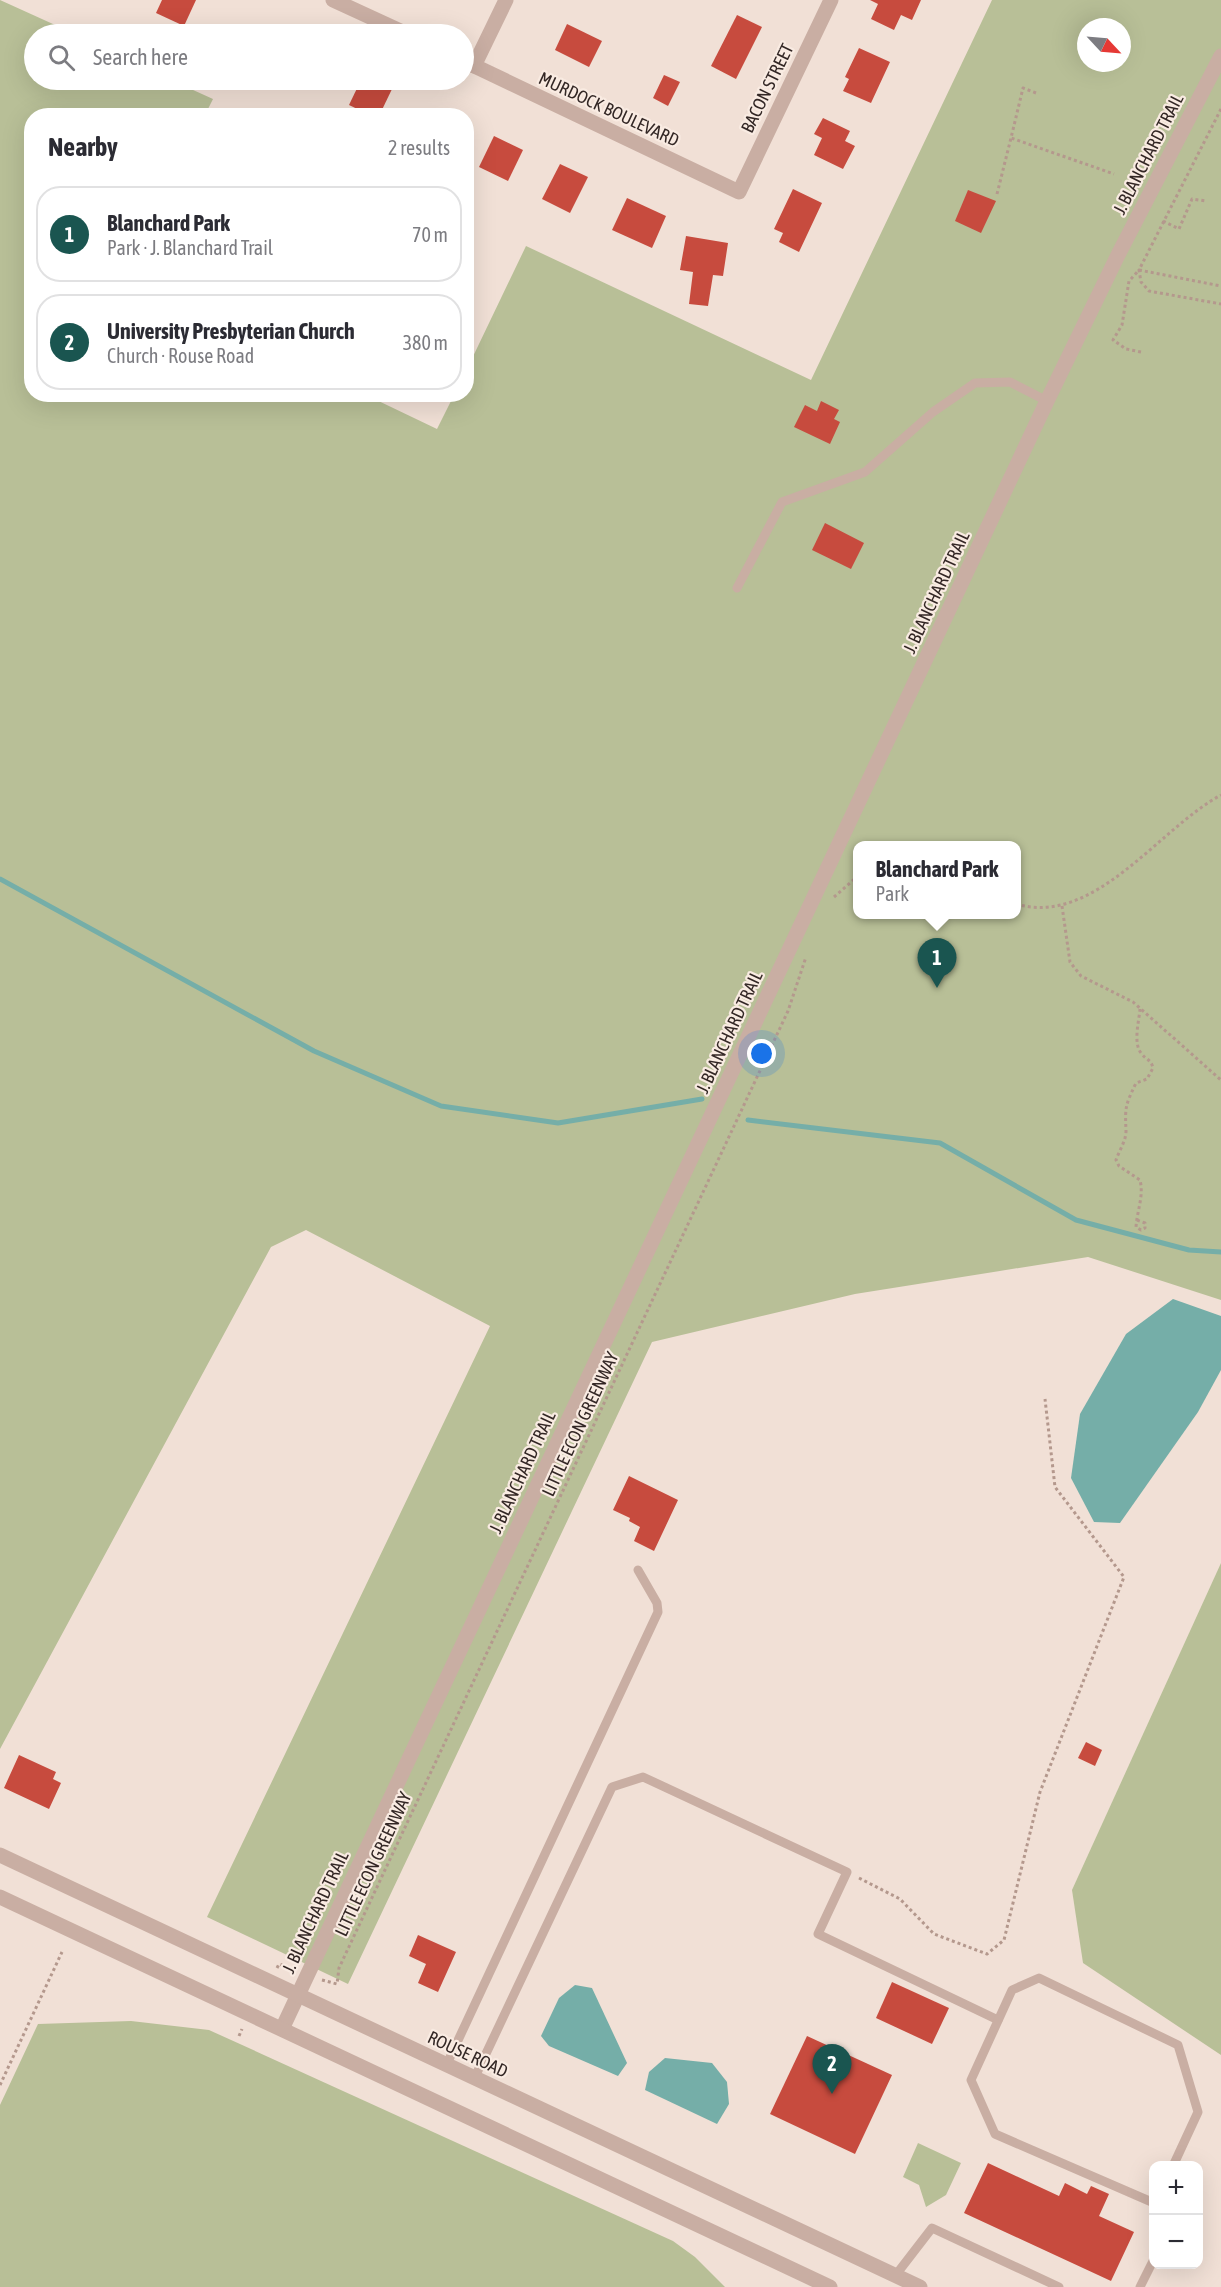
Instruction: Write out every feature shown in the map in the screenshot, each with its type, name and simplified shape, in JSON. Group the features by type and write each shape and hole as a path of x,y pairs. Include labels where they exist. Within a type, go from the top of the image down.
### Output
{"street":[{"path":"333,0 385,24"},
{"path":"474,55 506,0"},
{"name":"BACON STREET","path":"739,192 831,0"},
{"name":"J. BLANCHARD TRAIL","path":"282,2029 1047,401 1118,255 1221,56"},
{"name":"MURDOCK BOULEVARD","path":"474,66 739,192"},
{"name":"ROUSE ROAD","path":"0,1855 920,2287"},
{"path":"0,1897 830,2287"}],"lane":[{"path":"737,588 782,502 865,472 933,412 975,383 1010,382 1047,401"},
{"path":"446,2066 658,1612 657,1603 638,1570"},
{"path":"474,2079 612,1787 643,1777 847,1872 818,1934 998,2020"},
{"path":"1149,2201 995,2134 971,2080 1012,1990 1039,1978 1178,2045 1198,2112 1175,2161"},
{"path":"895,2276 932,2228 1059,2287"},
{"path":"1140,2287 1149,2269"}],"path":[{"path":"997,194 1023,88 1036,93"},
{"path":"1141,352 1131,351 1113,340 1122,325 1129,281 1139,270 1162,221 1221,110"},
{"path":"1011,138 1114,174"},
{"path":"1162,221 1179,229 1192,200 1206,201"},
{"path":"1139,270 1221,286"},
{"path":"1139,270 1141,282 1149,291 1221,304"},
{"path":"1021,905 1041,908 1062,906 1080,900 1102,887 1195,811 1221,795"},
{"path":"833,897 853,880"},
{"path":"1062,906 1070,962 1081,976 1119,994 1153,1017 1221,1080"},
{"name":"LITTLE ECON GREENWAY","path":"331,1983 337,1984 337,1974 349,1947 783,1021 808,950"},
{"path":"1137,1221 1137,1206 1143,1191 1140,1180 1119,1166 1116,1160 1125,1140 1124,1121 1128,1100 1136,1083 1147,1079 1153,1068 1150,1060 1141,1053 1138,1044 1140,1009"},
{"path":"847,1872 900,1899 934,1934 987,1954 1004,1940 1040,1792 1124,1577 1055,1487 1045,1399"},
{"path":"0,2085 62,1952"},
{"path":"238,2036 242,2029"}],"green space":[{"path":"0,0 53,24 24,24 24,90 193,90 213,99 208,108 24,108 24,402 381,402 437,429 450,402 474,402 474,354 526,246 811,380 992,0 1221,0 1221,1300 1088,1257 855,1294 652,1342 348,1984 207,1917 490,1326 306,1230 271,1247 0,1749"},
{"path":"1221,1563 1221,2055 1083,1963 1072,1890"},
{"path":"131,2021 209,2030 673,2241 695,2257 725,2287 0,2287 0,2105 38,2024"},
{"path":"918,2143 961,2163 946,2195 926,2207 919,2185 903,2177"}],"water":[{"path":"1173,1299 1221,1316 1221,1370 1198,1412 1120,1523 1094,1522 1071,1478 1080,1414 1126,1334"},
{"path":"575,1985 592,1988 627,2063 618,2076 549,2046 541,2036 559,1998"},
{"path":"665,2058 712,2063 727,2082 729,2104 717,2124 645,2090 649,2072"}],"building":[{"path":"162,0 196,0 185,24 180,24 156,13"},
{"path":"870,0 921,0 912,20 901,15 894,30 871,19 878,4"},
{"path":"737,15 762,27 736,79 711,66"},
{"path":"567,24 602,41 589,67 555,50"},
{"path":"859,48 890,62 871,103 843,91 849,79 845,77"},
{"path":"664,75 680,82 668,106 653,98"},
{"path":"356,90 392,90 383,108 355,108 349,105"},
{"path":"823,118 850,131 845,141 855,146 843,169 814,155 822,138 814,134"},
{"path":"494,136 523,150 508,181 479,167"},
{"path":"560,164 588,177 570,213 542,199"},
{"path":"793,189 822,203 799,252 779,242 783,233 774,229"},
{"path":"968,190 996,201 981,233 955,221"},
{"path":"627,198 666,216 652,248 612,230"},
{"path":"686,236 728,243 723,276 713,275 708,306 689,304 693,272 680,270"},
{"path":"821,401 839,410 834,419 840,422 830,444 794,427 805,405 817,411"},
{"path":"825,523 864,543 851,569 812,550"},
{"path":"629,1476 678,1500 654,1551 634,1541 640,1527 629,1521 630,1518 613,1510"},
{"path":"1086,1742 1102,1750 1095,1766 1078,1758"},
{"path":"19,1755 56,1772 53,1779 61,1783 49,1809 4,1788"},
{"path":"418,1935 456,1952 438,1992 418,1983 426,1964 409,1956"},
{"path":"892,1982 949,2008 932,2044 876,2018"},
{"path":"807,2036 892,2075 855,2154 770,2114"},
{"path":"988,2163 1059,2196 1065,2183 1087,2194 1091,2186 1109,2194 1099,2216 1134,2232 1111,2281 964,2213"}],"waterway":[{"path":"0,879 314,1051 441,1106 558,1123 702,1099"},
{"path":"748,1120 940,1143 1076,1220 1189,1250 1221,1252"}],"place":[{"name":"Blanchard Park","path":"937,988"},
{"name":"University Presbyterian Church","path":"832,2094"}]}
